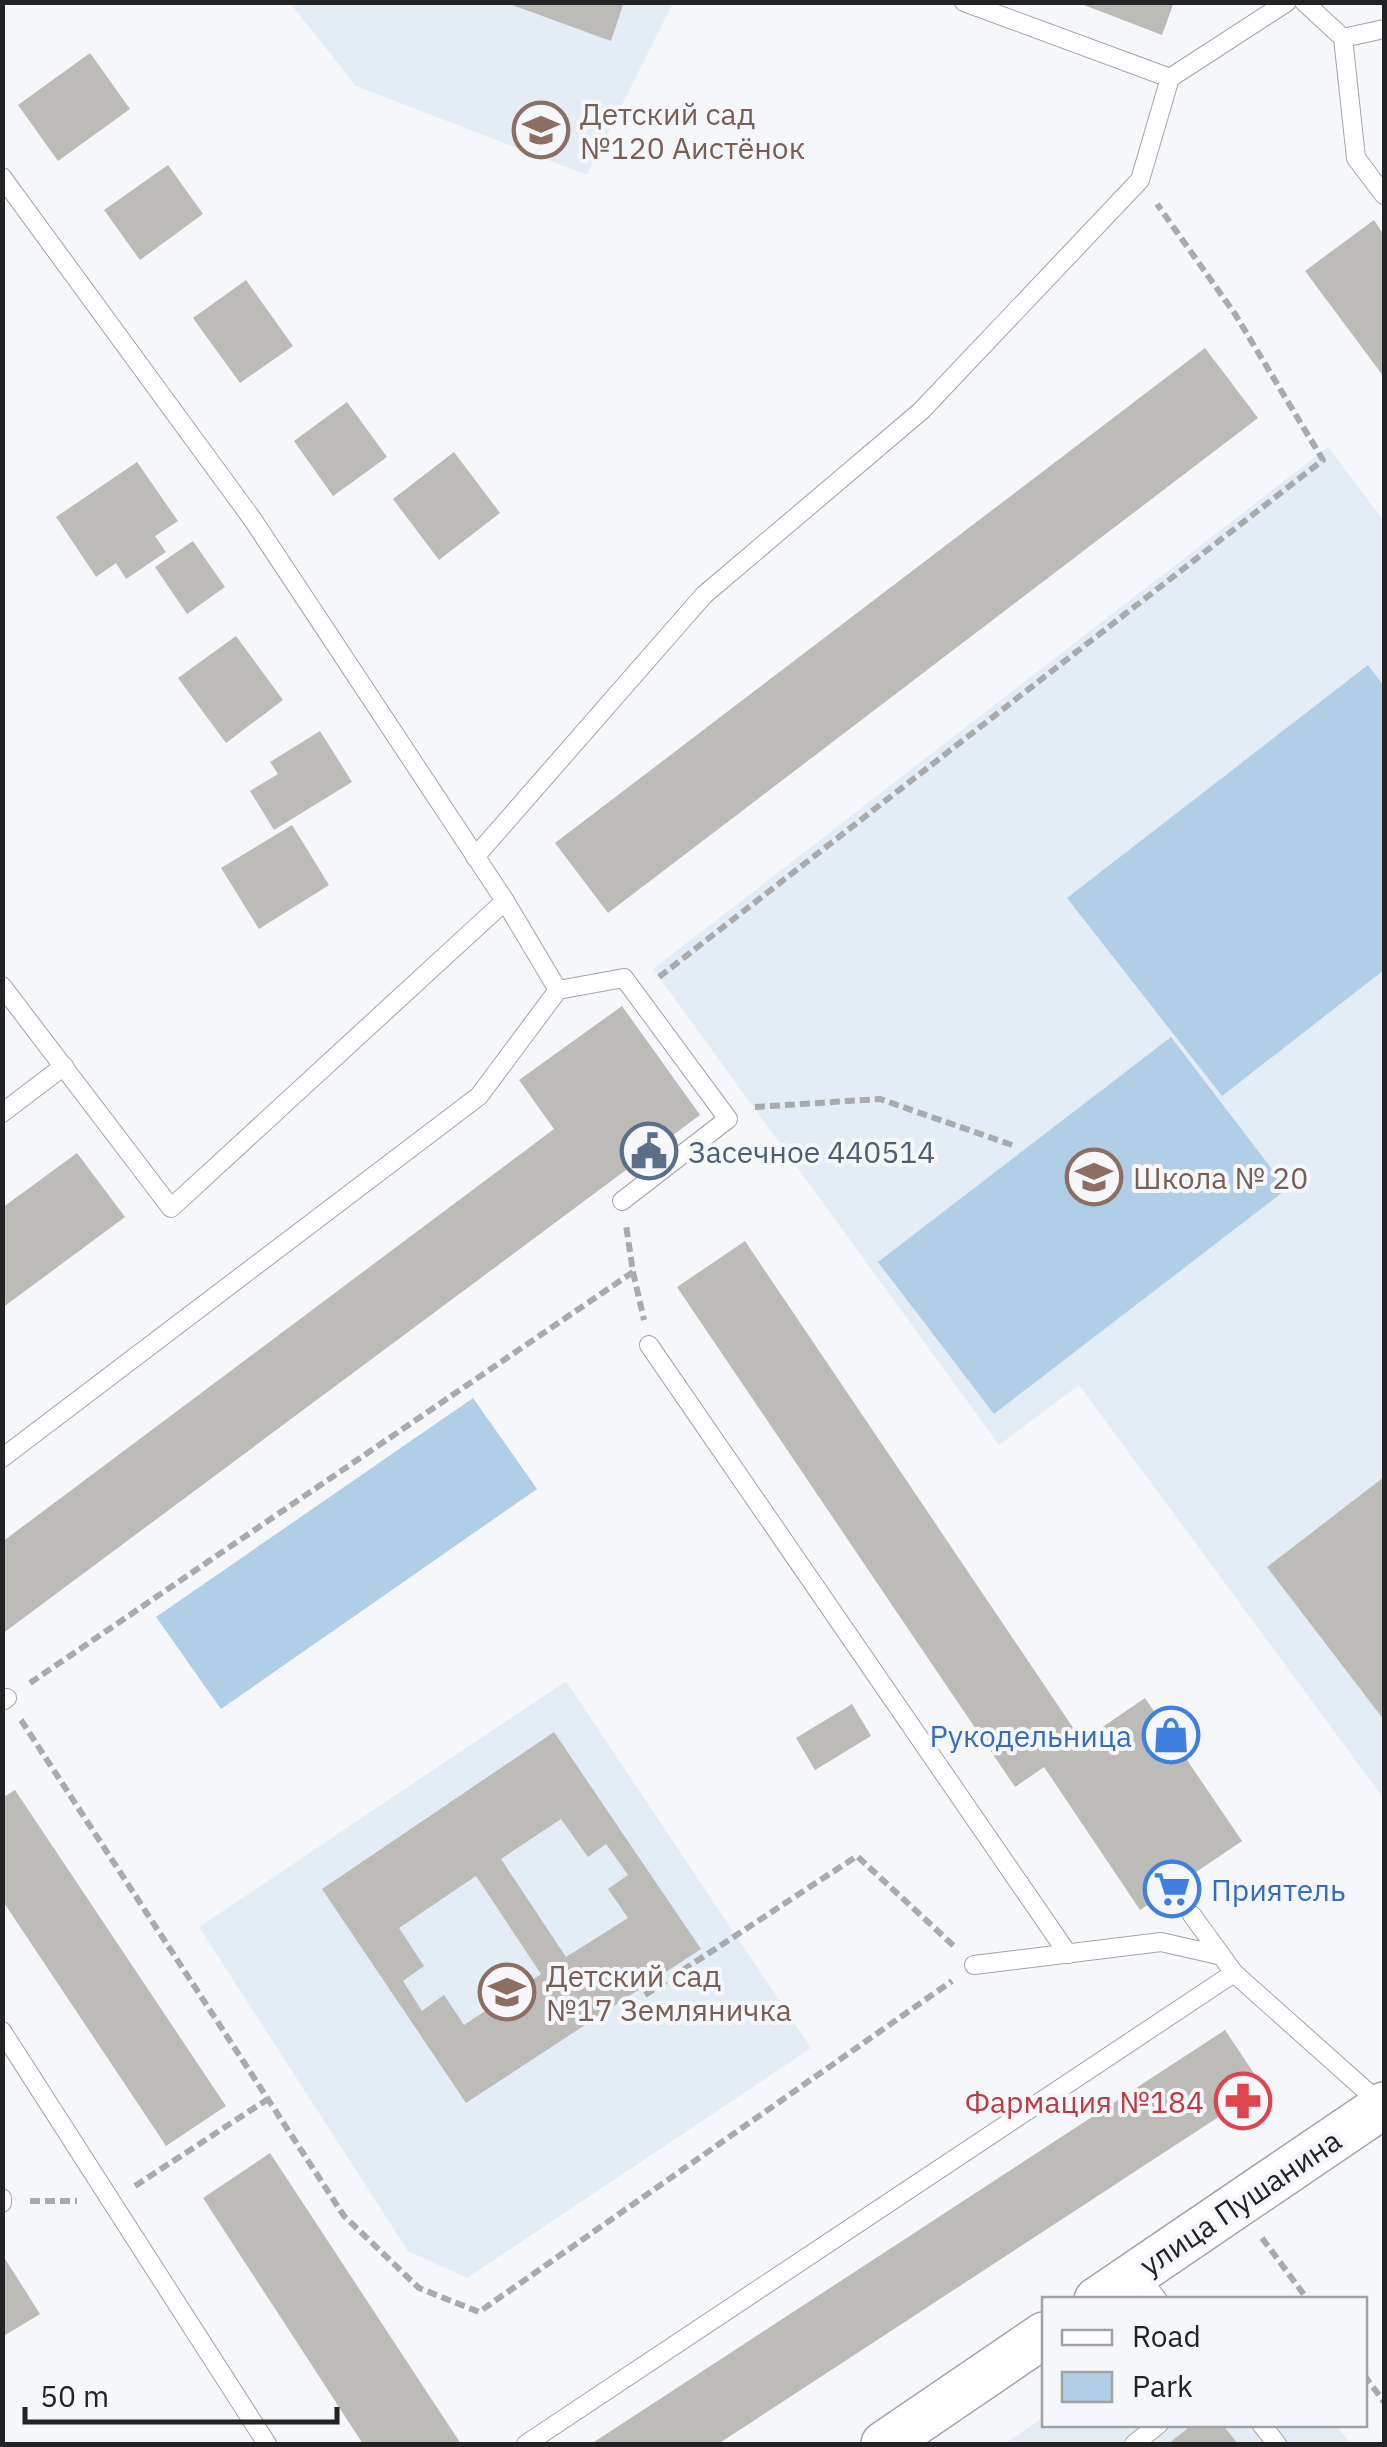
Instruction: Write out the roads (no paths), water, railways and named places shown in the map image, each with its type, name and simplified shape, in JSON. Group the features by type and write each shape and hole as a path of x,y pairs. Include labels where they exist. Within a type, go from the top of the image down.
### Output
{"street":[{"name":"улица Пушанина","path":"1107,2297 1147,2286 1237,2204 1384,2106"},
{"path":"884,2444 1042,2336"}],"lane":[{"path":"964,2 1170,78"},
{"path":"475,857 704,594 921,411 1140,180 1170,78 1287,2"},
{"path":"1304,2 1343,38 1356,158 1384,195"},
{"path":"1343,38 1384,29"},
{"path":"2,177 253,520 504,901 558,990"},
{"path":"2,986 171,1208 504,901"},
{"path":"2,1458 479,1096 558,990 624,978 728,1119 622,1201"},
{"path":"2,1113 64,1066"},
{"path":"649,1345 1068,1954"},
{"path":"1192,1915 1234,1974 1384,2106"},
{"path":"974,1965 1161,1942 1218,1955"},
{"path":"526,2444 1234,1974"},
{"path":"2,2031 267,2444"},
{"path":"1134,2444 1155,2427"}],"place":[{"name":"Детский сад №120 Аистёнок","path":"541,130"},
{"name":"Засечное 440514","path":"649,1151"},
{"name":"Школа № 20","path":"1094,1177"},
{"name":"Рукодельница","path":"1171,1735"},
{"name":"Приятель","path":"1172,1889"},
{"name":"Детский сад №17 Земляничка","path":"507,1992"},
{"name":"Фармация №184","path":"1243,2101"}]}
